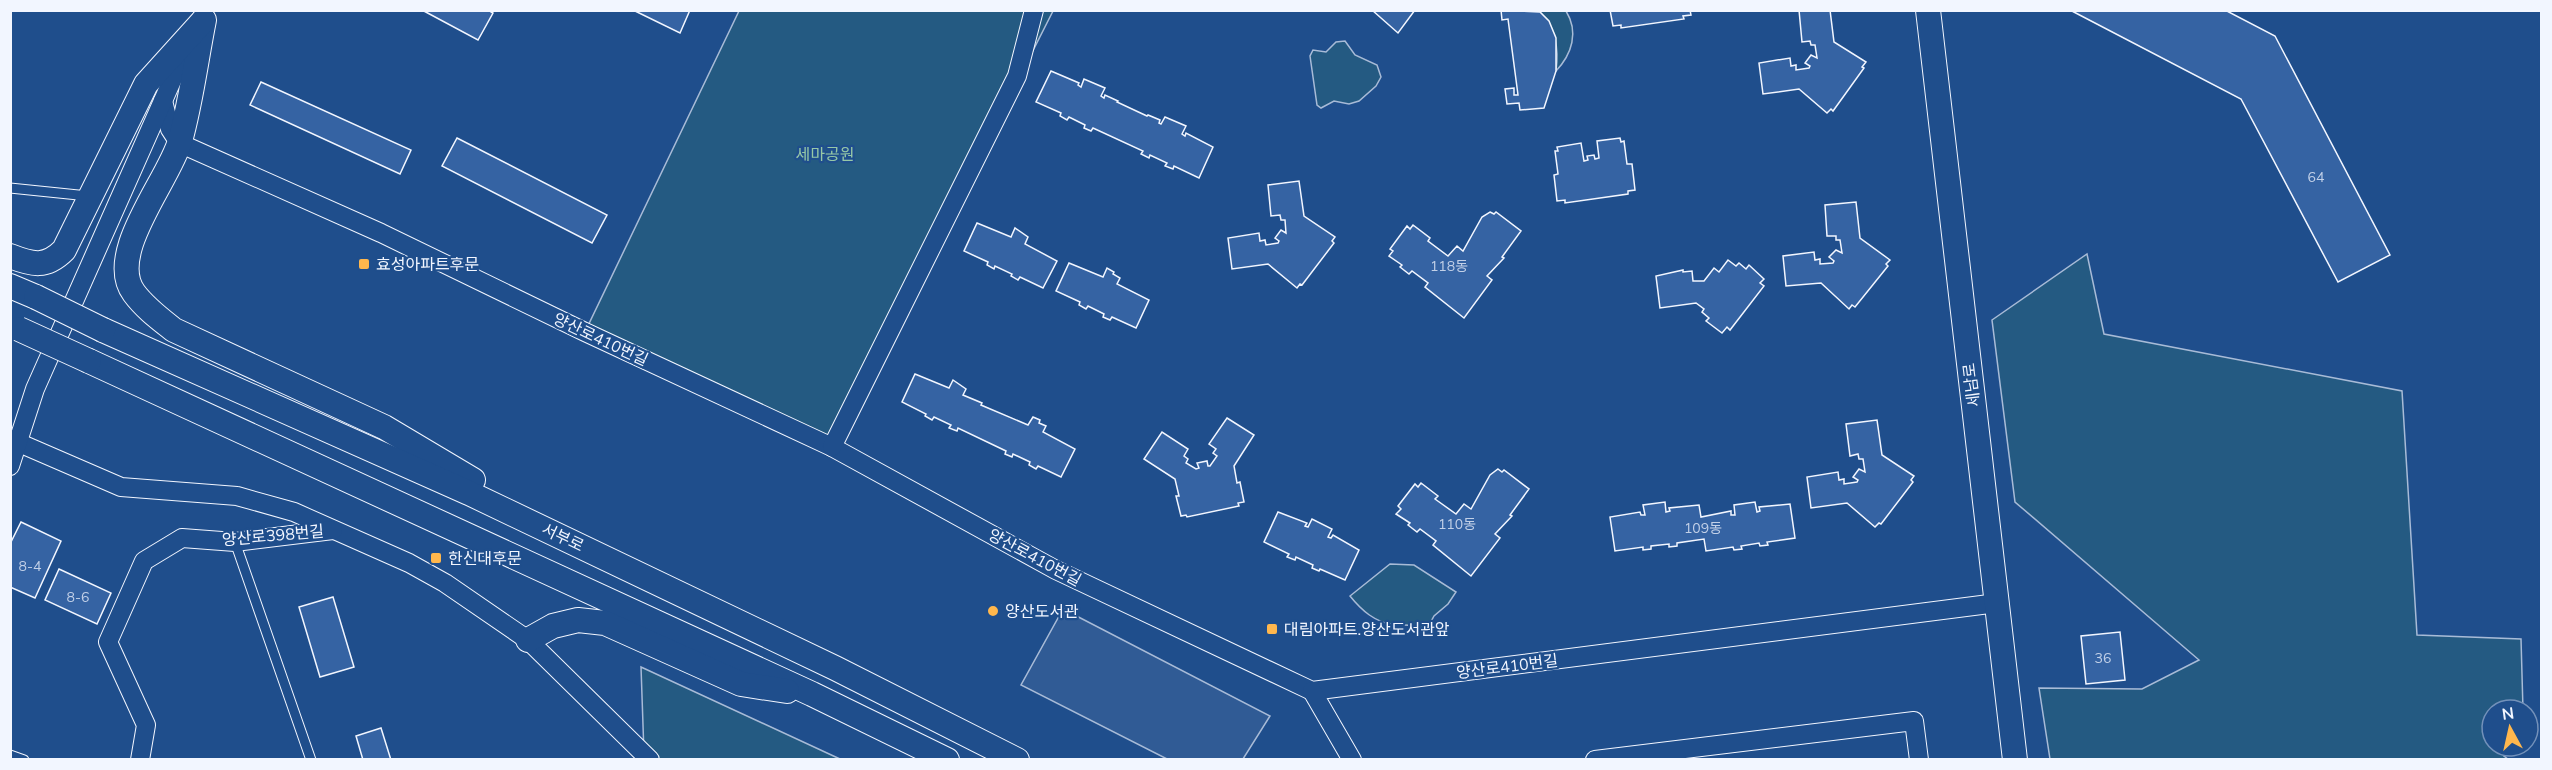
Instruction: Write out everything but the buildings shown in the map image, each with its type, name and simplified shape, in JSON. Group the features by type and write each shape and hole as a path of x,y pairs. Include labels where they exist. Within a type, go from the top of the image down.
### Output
{"main road":[{"name":"세남로","path":"1928,10 2015,759"},
{"path":"207,15 179,143 131,241 126,266 132,291 151,312 174,330 384,427 589,549"},
{"path":"10,256 25,262 41,264 54,260 64,250 146,84 207,15"},
{"name":"서부로","path":"10,286 589,549 1017,759"},
{"path":"15,327 812,694 947,759"},
{"path":"528,640 553,626 578,620 605,623 741,684 812,694"}],"street":[{"path":"832,447 1017,75 1034,10"},
{"path":"10,466 15,441 35,389 178,67 207,15"},
{"path":"164,101 170,129 179,143"},
{"name":"양산로410번길","path":"179,143 381,233 585,332 832,447 1056,570 1312,691 1997,603"},
{"name":"양산로398번길","path":"15,441 121,487 237,496 294,512 409,563 445,583 528,640 650,759"},
{"name":"양산로398번길","path":"140,759 146,725 108,642 144,561 182,538 235,542 334,530"},
{"path":"1312,691 1352,759"},
{"path":"1595,759 1914,721 1919,759"}],"lane":[{"path":"10,188 90,197"},
{"path":"235,542 311,759"},
{"path":"10,755 24,759"}],"green space":[{"path":"1543,10 1566,11 1572,27 1570,50 1556,71 1555,40 1550,26 1540,12"},
{"name":"세마공원","path":"739,11 1053,11 832,447 585,332"},
{"path":"1345,41 1355,55 1377,65 1381,77 1376,86 1359,101 1349,104 1334,101 1321,108 1317,105 1310,56 1313,50 1326,52 1336,42"},
{"path":"2087,254 2104,334 2402,391 2417,635 2521,639 2523,698 2480,698 2480,758 2506,758 2509,760 2050,759 2039,688 2142,689 2199,660 2015,502 1992,320"},
{"path":"1390,564 1414,565 1456,592 1448,604 1434,616 1428,627 1394,625 1381,621 1364,611 1350,596"},
{"path":"641,667 840,759 650,759 644,754"}],"shaded area":[{"path":"1063,609 1270,716 1243,759 1167,759 1021,685"}],"place":[{"name":"효성아파트후문","path":"364,264"},
{"name":"한신대후문","path":"436,558"},
{"name":"양산도서관","path":"993,611"},
{"name":"대림아파트.양산도서관앞","path":"1272,629"}]}
